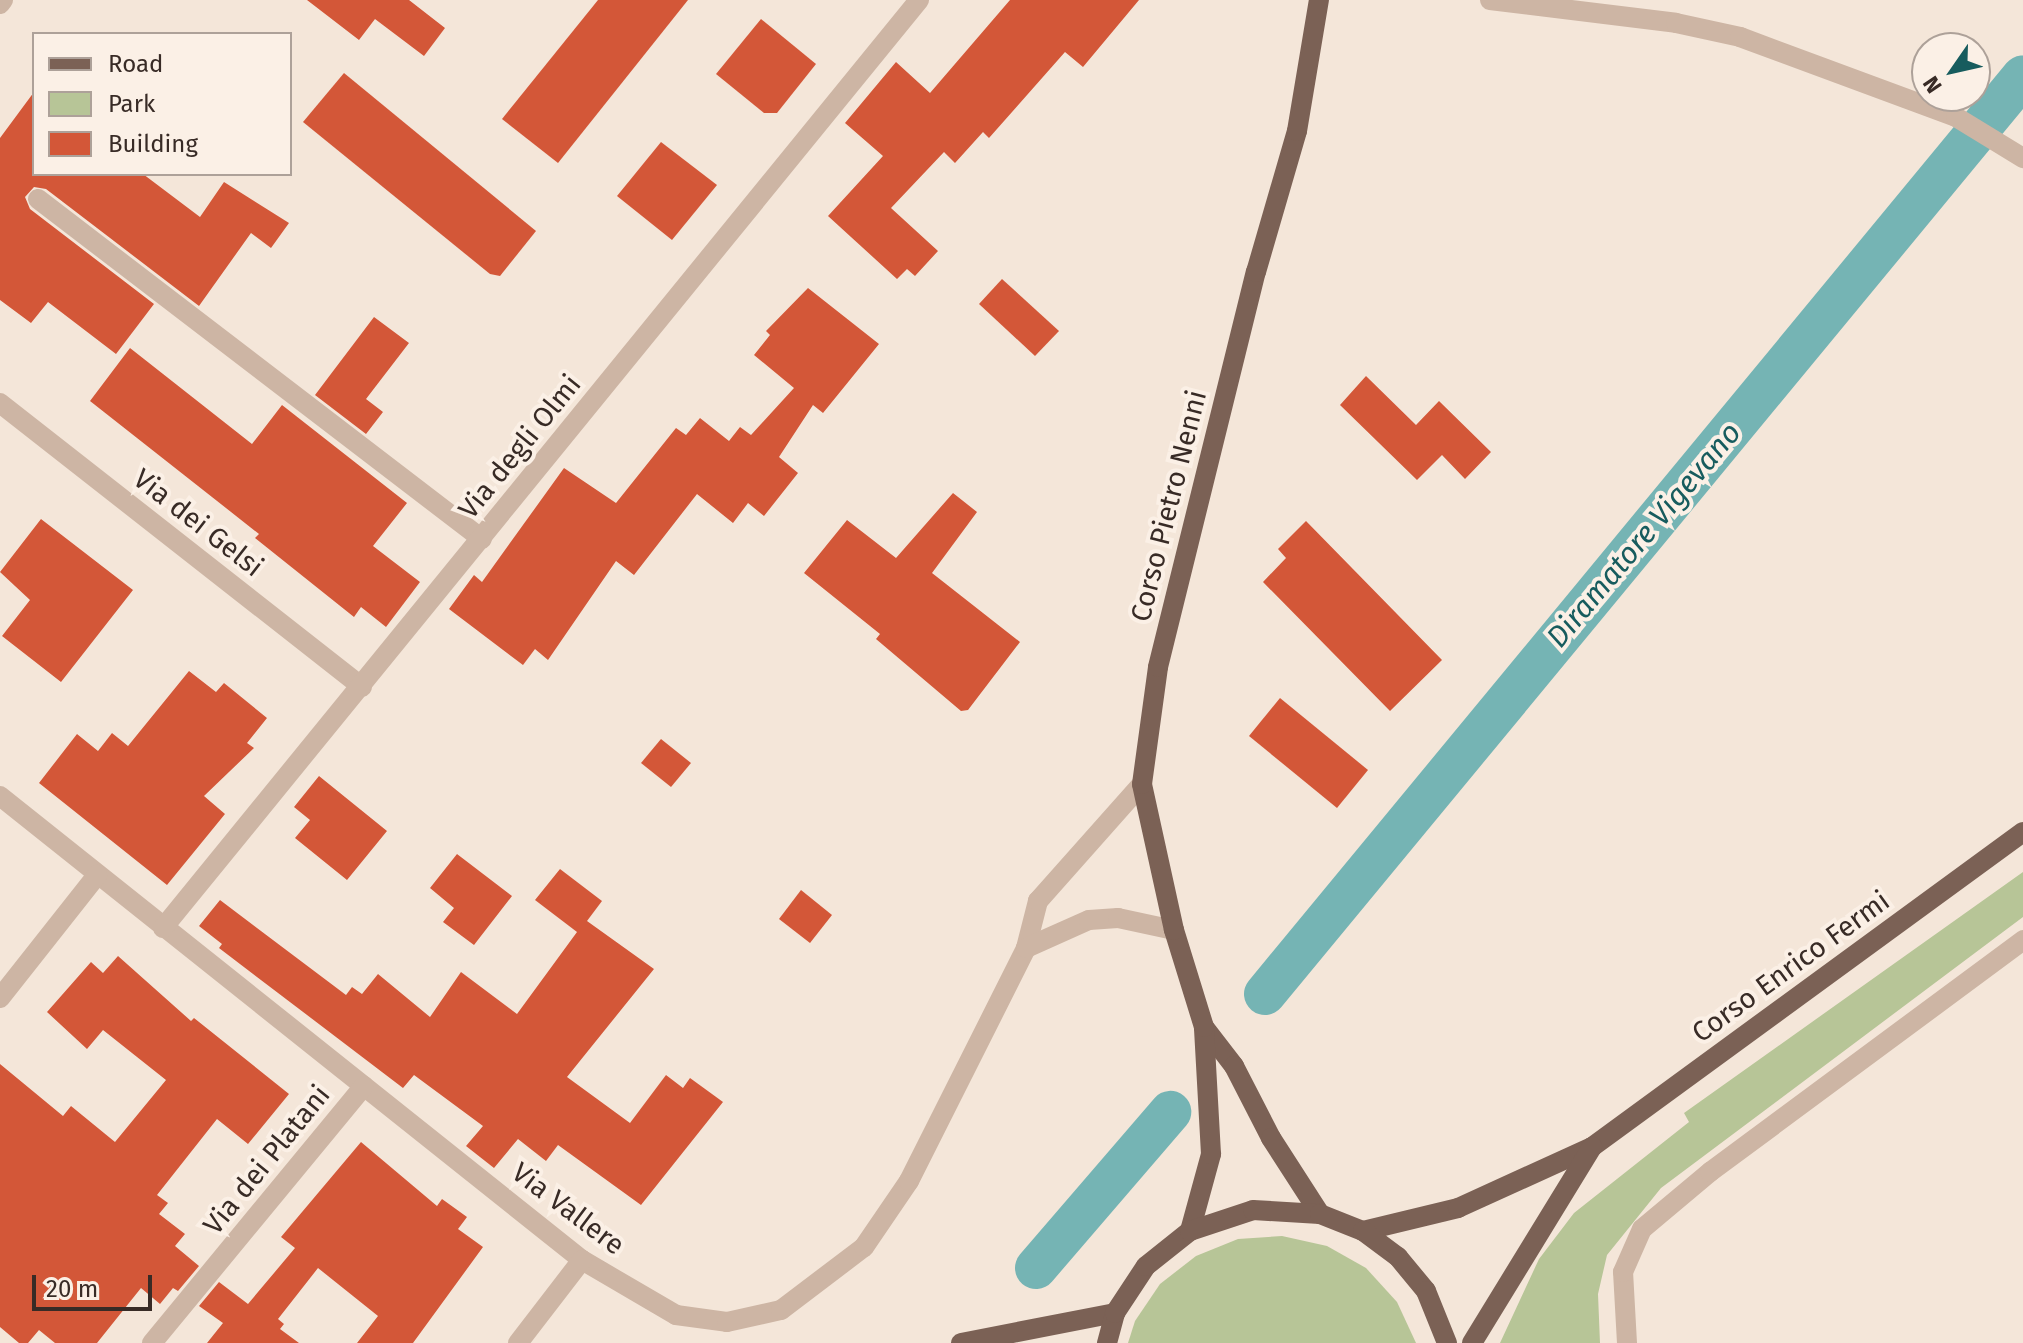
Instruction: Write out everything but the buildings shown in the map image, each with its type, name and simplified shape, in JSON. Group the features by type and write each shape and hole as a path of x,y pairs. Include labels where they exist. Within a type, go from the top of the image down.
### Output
{"main road":[{"name":"Corso Pietro Nenni","path":"1190,1231 1211,1154 1204,1027 1174,930 1142,784 1158,667 1256,272 1297,131 1319,0"},
{"name":"Corso Enrico Fermi","path":"1363,1231 1458,1208 1592,1147 2023,832"},
{"name":"Corso Pietro Nenni","path":"1204,1027 1234,1066 1320,1214"},
{"name":"Corso Enrico Fermi","path":"1472,1343 1592,1147"},
{"path":"1107,1343 1115,1313 1146,1266 1190,1231 1253,1210 1320,1214 1363,1231 1398,1257 1426,1291 1447,1343"},
{"path":"961,1343 1115,1313"}],"street":[{"name":"Via degli Olmi","path":"163,928 919,0"},
{"path":"1490,0 1676,23 1740,37 1956,117 2014,153"},
{"path":"38,199 482,539"},
{"name":"Via dei Gelsi","path":"0,403 362,687"},
{"name":"Via Vallere","path":"0,796 582,1260 676,1315 727,1322 781,1310 819,1285 864,1247 909,1181 1026,948 1038,901 1142,784"},
{"path":"0,998 97,875"},
{"path":"1026,948 1089,920 1118,918 1174,930"},
{"path":"1627,1343 1623,1272 1642,1229 1710,1172 2023,940"},
{"name":"Via dei Platani","path":"152,1343 364,1086"},
{"path":"518,1343 582,1260"}],"green space":[{"path":"2023,872 2023,917 1661,1188 1607,1255 1598,1294 1600,1343 1500,1343 1539,1259 1574,1213 1689,1122 1684,1113"},
{"path":"1282,1236 1327,1246 1366,1268 1397,1302 1416,1343 1128,1343 1135,1321 1160,1284 1196,1256 1238,1239"}],"waterway":[{"name":"Diramatore Vigevano","path":"1265,994 2023,76"},
{"name":"Diramatore Vigevano","path":"1036,1268 1170,1112"}]}
